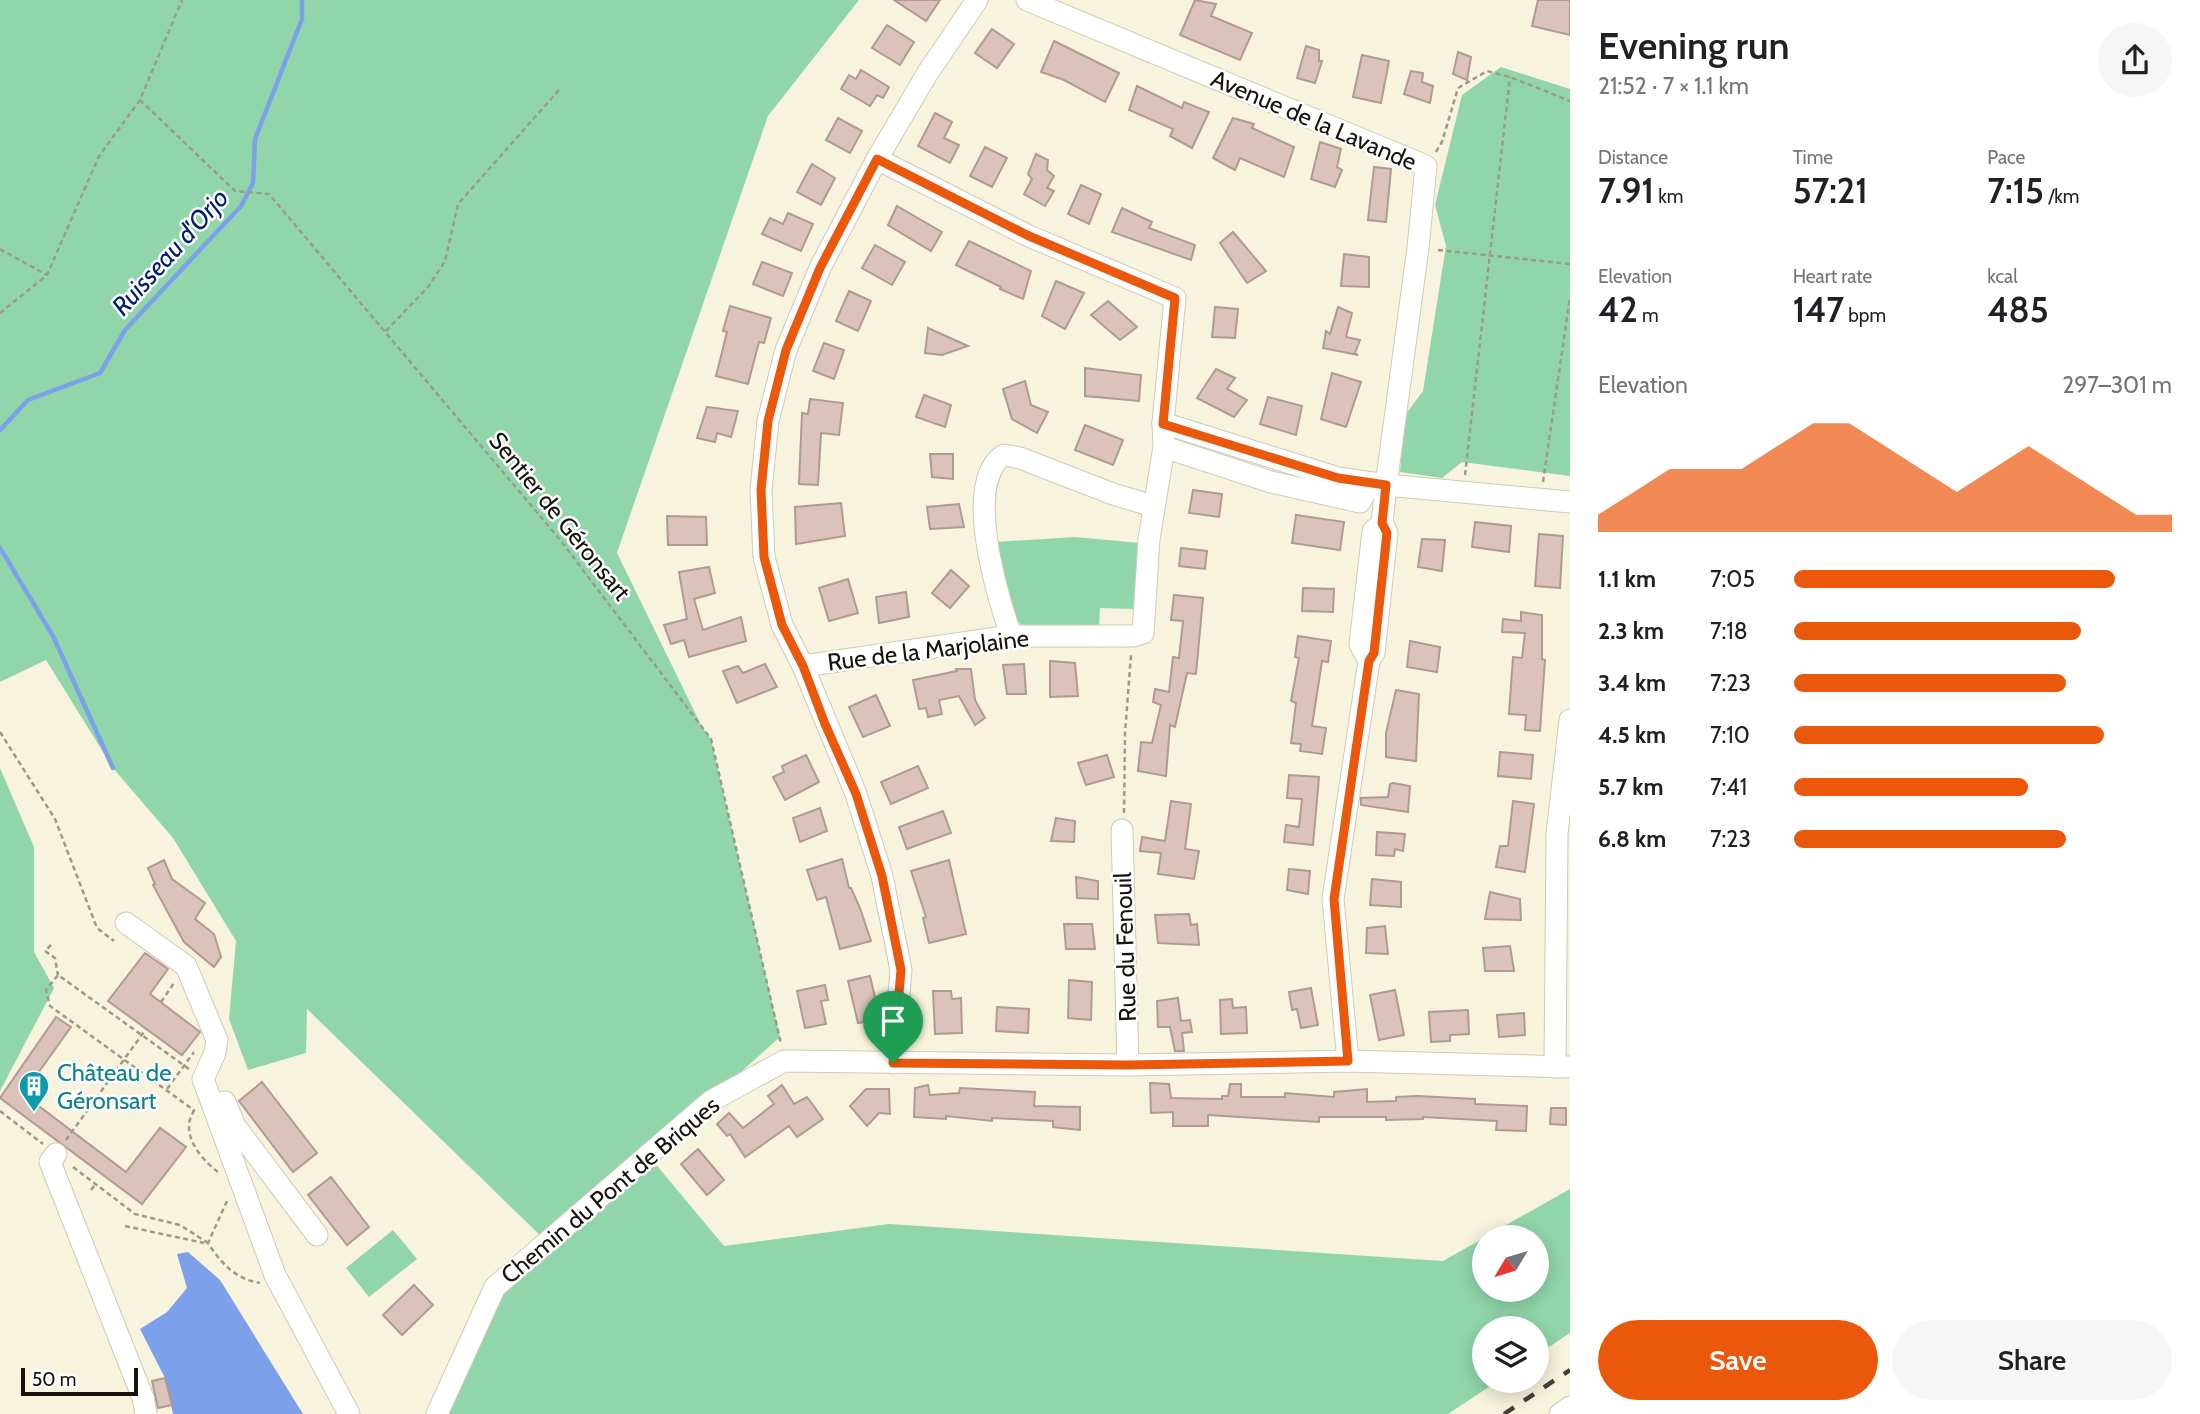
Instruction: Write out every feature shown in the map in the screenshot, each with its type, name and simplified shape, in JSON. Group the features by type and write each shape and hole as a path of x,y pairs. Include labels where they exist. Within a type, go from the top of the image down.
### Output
{"street":[{"path":"893,1063 901,970 882,876 856,794 803,666 782,625 764,557 761,490 768,421 786,350 820,268 877,159 927,74 976,0"},
{"name":"Avenue de la Lavande","path":"1027,0 1426,166 1418,248 1378,484 1382,523 1373,531 1360,644 1369,661 1334,899 1348,1061"},
{"path":"877,159 1029,236 1175,298 1163,424 1164,447 1153,506 1143,633 1133,636"},
{"path":"1163,424 1338,478 1570,502"},
{"path":"1164,447 1271,482 1360,502 1378,484"},
{"path":"1011,636 1000,604 986,543 985,499 989,471 995,461 1004,455 1020,458 1113,495 1153,506"},
{"name":"Rue de la Marjolaine","path":"803,666 1011,636 1133,636"},
{"path":"1563,1067 1557,834 1570,720"},
{"name":"Rue du Fenouil","path":"1122,830 1128,1065"},
{"path":"127,923 186,966 217,1040 215,1054 203,1079 204,1111 275,1275 349,1414"},
{"path":"212,1027 222,1035 229,1049 218,1083 235,1126 317,1235"},
{"name":"Chemin du Pont de Briques","path":"437,1414 495,1287 710,1101 784,1061 1128,1065 1348,1061 1563,1067"},
{"path":"56,1154 50,1162 143,1398 145,1414"},
{"path":"1560,1414 1570,1407"}],"path":[{"path":"0,313 47,275 99,156 140,100 182,0"},
{"path":"1426,166 1442,142 1458,88 1487,71 1510,77 1570,101"},
{"path":"1463,492 1510,77"},
{"path":"386,331 428,287 445,261 458,204 559,90"},
{"name":"Sentier de Géronsart","path":"140,100 235,191 269,194 561,541 711,740 784,1061"},
{"path":"1418,248 1570,264"},
{"path":"0,249 47,275"},
{"path":"1540,499 1570,297"},
{"path":"1122,830 1125,733 1133,636"},
{"path":"0,732 55,819 97,928 114,941"},
{"path":"51,944 45,951 55,958 58,975 203,1079"},
{"path":"58,975 46,990 50,1006 166,1090 204,1111 188,1127 194,1145 208,1164 220,1174"},
{"path":"166,1090 212,1027"},
{"path":"56,1154 146,1029"},
{"path":"0,1111 135,1214 180,1225 208,1243 218,1258 238,1277 259,1283 275,1275"},
{"path":"208,1243 228,1203 225,1194"},
{"path":"124,1226 208,1243"}],"green space":[{"path":"0,0 859,0 768,116 617,553 702,727 711,739 780,1037 648,1155 724,1246 889,1224 1443,1261 1472,1245 1472,1302 1549,1302 1549,1225 1506,1225 1570,1189 1570,1333 1549,1347 1549,1316 1472,1316 1472,1393 1480,1393 1448,1414 437,1414 495,1287 547,1242 307,1009 306,1053 248,1070 229,1019 236,941 173,838 113,768 46,660 0,682"},
{"path":"1501,67 1570,89 1570,476 1462,462 1442,478 1400,472 1405,415 1423,391 1446,246 1435,205 1462,95"},
{"path":"1075,537 1140,543 1133,609 1100,608 1099,628 1024,626 1019,623 1014,614 996,542"},
{"path":"0,768 34,847 34,952 54,988 0,1091"},
{"path":"393,1230 417,1259 369,1297 346,1268"}],"water":[{"path":"188,1252 220,1280 303,1414 173,1414 165,1378 140,1329 167,1312 187,1288 177,1254"}],"building":[{"path":"894,0 940,0 926,21"},
{"path":"1195,0 1216,4 1211,16 1252,33 1240,60 1180,35"},
{"path":"1538,0 1570,0 1570,35 1532,26"},
{"path":"887,25 914,42 900,65 872,48"},
{"path":"992,29 1014,44 997,68 975,53"},
{"path":"1054,41 1119,73 1105,102 1064,80 1041,72"},
{"path":"1306,46 1319,50 1319,61 1322,61 1315,83 1297,78"},
{"path":"1458,52 1471,57 1467,80 1453,74"},
{"path":"1362,55 1389,61 1381,103 1353,97"},
{"path":"861,70 889,87 883,98 877,95 870,106 841,89 849,75 856,79"},
{"path":"1411,71 1423,73 1422,82 1433,86 1430,103 1404,94"},
{"path":"1137,86 1182,108 1184,102 1209,112 1192,148 1170,136 1173,129 1129,110"},
{"path":"935,113 952,122 944,138 959,145 950,163 918,146"},
{"path":"838,118 862,131 850,153 826,140"},
{"path":"1233,118 1254,124 1252,128 1294,147 1284,177 1240,158 1235,170 1213,158"},
{"path":"1320,142 1341,149 1337,167 1342,170 1335,187 1311,179"},
{"path":"985,147 1007,158 992,187 970,176"},
{"path":"1036,154 1048,160 1047,170 1054,176 1047,188 1054,191 1045,206 1024,194 1032,179 1028,174"},
{"path":"812,164 835,178 821,205 797,192"},
{"path":"1374,167 1391,169 1386,222 1368,220"},
{"path":"1081,185 1101,194 1089,224 1068,214"},
{"path":"897,206 942,232 931,251 888,225"},
{"path":"1122,208 1152,222 1149,228 1195,245 1191,260 1112,232"},
{"path":"788,213 813,224 801,251 762,234 770,218 783,224"},
{"path":"1233,232 1266,271 1247,283 1220,243"},
{"path":"969,241 1031,271 1023,299 956,265"},
{"path":"875,245 905,262 892,285 862,268"},
{"path":"1344,254 1369,257 1369,287 1341,286"},
{"path":"762,262 792,273 783,296 753,284"},
{"path":"1056,281 1084,293 1065,329 1042,316"},
{"path":"849,291 871,301 858,331 836,321"},
{"path":"1108,301 1137,327 1120,340 1091,315"},
{"path":"730,306 771,318 764,343 759,342 748,384 716,376 727,332 723,331"},
{"path":"1215,307 1238,309 1235,338 1212,337"},
{"path":"1338,307 1352,313 1346,337 1360,340 1355,353 1358,355 1323,348 1326,331 1330,334"},
{"path":"928,328 968,346 942,355 925,353"},
{"path":"824,343 844,350 834,379 813,371"},
{"path":"1085,368 1141,375 1139,401 1085,396"},
{"path":"1216,369 1235,378 1227,389 1247,400 1234,417 1197,398"},
{"path":"1332,373 1361,382 1346,427 1321,419"},
{"path":"1025,381 1031,405 1048,412 1037,433 1012,419 1003,389"},
{"path":"924,395 951,405 945,427 916,417"},
{"path":"1268,397 1302,406 1296,435 1260,424"},
{"path":"810,399 843,403 839,435 821,433 818,485 799,484 802,413 808,414"},
{"path":"707,407 738,411 731,437 717,433 715,442 697,438"},
{"path":"1085,425 1123,440 1113,465 1075,450"},
{"path":"930,454 953,454 953,479 932,477"},
{"path":"1193,490 1222,494 1219,517 1189,513"},
{"path":"841,503 845,536 796,544 795,507"},
{"path":"959,504 964,527 930,529 927,507"},
{"path":"1296,515 1344,522 1340,550 1292,543"},
{"path":"667,516 706,517 707,545 668,545"},
{"path":"1475,522 1511,526 1509,552 1472,547"},
{"path":"1539,534 1563,536 1560,588 1535,586"},
{"path":"1422,539 1445,540 1442,571 1418,567"},
{"path":"1181,548 1207,551 1205,569 1179,566"},
{"path":"709,567 715,593 694,599 703,630 741,617 746,641 689,657 684,640 671,644 664,625 687,619 679,572"},
{"path":"951,570 969,586 950,608 932,593"},
{"path":"848,579 858,613 829,621 819,588"},
{"path":"1303,588 1334,589 1333,612 1302,611"},
{"path":"906,592 909,617 879,623 876,597"},
{"path":"1174,595 1203,598 1196,674 1187,673 1175,727 1170,725 1166,776 1138,771 1141,742 1152,743 1161,705 1153,702 1155,689 1169,692 1173,657 1179,658 1183,621 1171,620"},
{"path":"1521,612 1542,615 1542,659 1545,660 1540,731 1525,730 1526,715 1509,714 1513,657 1522,658 1525,633 1502,632 1503,619 1521,621"},
{"path":"1298,636 1331,641 1328,662 1322,661 1312,726 1326,728 1322,754 1300,751 1301,744 1291,743 1296,703 1291,701 1299,658 1295,657"},
{"path":"1410,641 1440,647 1437,672 1407,667"},
{"path":"1050,661 1075,663 1078,696 1050,697"},
{"path":"765,664 777,687 737,703 723,671 738,666 743,673"},
{"path":"1024,664 1026,694 1007,694 1003,665"},
{"path":"956,669 971,669 975,700 985,718 975,725 959,696 939,700 942,714 928,717 926,708 919,709 913,680 957,671"},
{"path":"1396,690 1419,694 1416,761 1386,757 1386,733"},
{"path":"876,695 890,726 863,737 849,707"},
{"path":"1500,752 1533,755 1531,779 1498,776"},
{"path":"806,755 819,782 785,800 773,777 784,772 782,766"},
{"path":"1107,755 1114,777 1086,785 1078,763"},
{"path":"918,766 928,788 891,804 881,782"},
{"path":"1289,775 1319,777 1313,845 1284,842 1286,825 1299,827 1302,799 1287,798"},
{"path":"1390,784 1410,786 1408,812 1361,805 1361,798 1388,797"},
{"path":"1171,801 1191,804 1185,849 1199,851 1194,879 1158,874 1161,853 1140,851 1142,837 1165,841"},
{"path":"1513,801 1534,804 1525,872 1496,867 1500,846 1508,846"},
{"path":"820,808 827,831 800,842 793,818"},
{"path":"943,811 951,833 907,849 899,827"},
{"path":"1056,818 1075,821 1074,842 1051,841"},
{"path":"1377,832 1405,834 1403,851 1395,849 1394,856 1376,855"},
{"path":"842,859 849,888 860,908 871,941 840,949 826,897 817,900 807,870"},
{"path":"164,860 172,879 205,903 195,919 214,934 221,957 214,967 184,942 153,885 155,884 148,868"},
{"path":"949,860 966,934 929,943 923,918 926,917 911,871"},
{"path":"1289,869 1310,871 1308,894 1287,890"},
{"path":"1076,877 1098,881 1098,899 1077,898"},
{"path":"1372,879 1401,882 1401,907 1370,905"},
{"path":"1490,892 1520,899 1521,920 1485,919"},
{"path":"1189,914 1191,925 1197,924 1199,945 1158,943 1155,915"},
{"path":"1064,924 1092,924 1095,949 1066,949"},
{"path":"1385,926 1388,954 1366,953 1367,928"},
{"path":"1510,946 1514,971 1485,971 1483,948"},
{"path":"145,953 168,969 150,994 200,1032 182,1055 108,1001"},
{"path":"870,976 880,1019 858,1023 848,981"},
{"path":"1069,980 1092,982 1091,1020 1068,1018"},
{"path":"825,985 828,1000 821,1001 826,1024 805,1028 797,991"},
{"path":"1311,988 1318,1025 1301,1028 1297,1009 1292,1010 1289,992"},
{"path":"1395,990 1404,1035 1379,1040 1370,995"},
{"path":"933,991 951,991 952,999 961,998 962,1033 935,1034"},
{"path":"1178,998 1181,1021 1190,1020 1192,1032 1182,1033 1184,1051 1175,1051 1170,1027 1158,1027 1157,1001"},
{"path":"1232,999 1233,1008 1246,1007 1247,1033 1221,1034 1220,1000"},
{"path":"997,1007 1029,1009 1028,1033 996,1031"},
{"path":"1468,1010 1469,1034 1450,1035 1450,1041 1431,1042 1429,1012"},
{"path":"1524,1013 1525,1035 1499,1037 1497,1015"},
{"name":"Château de Géronsart","path":"56,1017 71,1027 23,1094 126,1172 160,1128 186,1147 142,1204 0,1098"},
{"path":"262,1082 317,1153 293,1172 239,1101"},
{"path":"1150,1083 1169,1084 1171,1098 1222,1099 1222,1096 1228,1096 1230,1084 1241,1084 1241,1097 1285,1097 1285,1093 1334,1097 1334,1092 1367,1089 1367,1102 1396,1101 1396,1097 1418,1096 1475,1099 1475,1104 1527,1106 1526,1131 1496,1130 1497,1121 1423,1117 1386,1120 1386,1117 1319,1117 1319,1122 1208,1115 1208,1126 1173,1126 1173,1112 1151,1113"},
{"path":"782,1085 794,1104 807,1097 823,1119 797,1137 789,1126 745,1157 730,1134 727,1136 717,1124 729,1113 743,1128 774,1104 768,1096"},
{"path":"928,1085 930,1095 959,1093 960,1088 1035,1092 1034,1106 1080,1107 1080,1130 1053,1127 1053,1121 914,1117 915,1088"},
{"path":"866,1089 889,1089 890,1114 879,1113 867,1126 850,1106"},
{"path":"1551,1108 1566,1108 1566,1125 1550,1124"},
{"path":"698,1149 724,1180 707,1195 681,1164"},
{"path":"331,1177 369,1227 347,1245 308,1195"},
{"path":"414,1285 433,1305 402,1335 383,1315"},
{"path":"165,1378 172,1405 158,1408 152,1381"}],"waterway":[{"name":"Ruisseau d'Orjo","path":"0,430 28,400 100,373 125,330 241,206 253,183 255,139 302,19 302,0"},
{"name":"Ruisseau d'Orjo","path":"0,548 53,636 113,768"}],"railway":[{"path":"1504,1414 1570,1370"}],"place":[{"name":"Château de Géronsart","path":"34,1113"}],"route":[{"path":"877,159 1029,236 1175,298 1163,424 1338,478 1386,485 1382,523 1387,533 1374,653 1369,661 1334,899 1348,1061 1128,1065 893,1063 901,970 882,876 856,794 803,666 782,625 764,557 761,490 768,421 786,350 820,268 877,159"}]}
